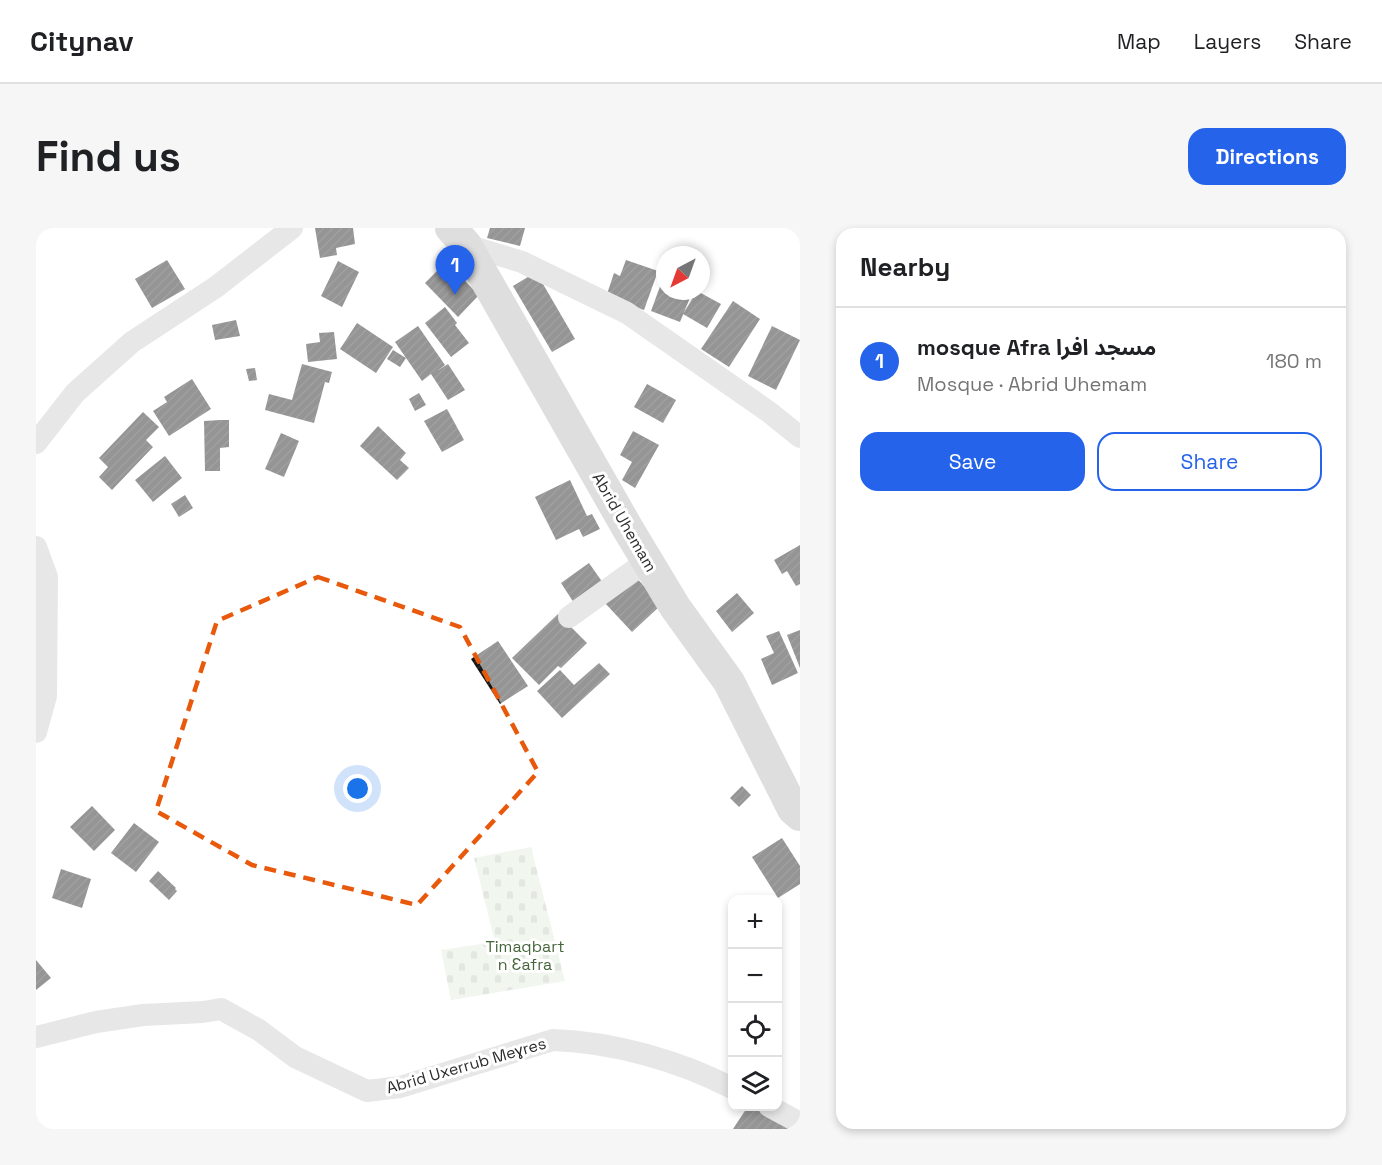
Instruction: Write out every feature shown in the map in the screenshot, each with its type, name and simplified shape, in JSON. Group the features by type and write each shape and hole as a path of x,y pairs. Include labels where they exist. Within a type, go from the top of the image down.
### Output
{"street":[{"path":"36,443 75,393 132,342 216,287 292,228"},
{"path":"459,236 522,262 627,313 770,412 800,437"},
{"name":"Abrid Uhemam","path":"459,236 647,561 675,607 729,682 794,809 800,815"},
{"path":"36,547 47,577 46,696 36,732"},
{"path":"569,617 647,561"},
{"name":"Abrid Uxerrub Meɣres","path":"36,1037 96,1022 143,1015 220,1009 259,1030 295,1057 367,1091 400,1087 553,1040 614,1047 675,1063 728,1086"},
{"path":"777,1111 800,1123"}],"highlighted area":[{"path":"318,577 460,627 538,772 417,905 252,865 156,811 217,621"}],"green space":[{"name":"Timaqbart n Ɛafra","path":"531,847 565,981 451,1000 441,950 495,942 474,858"}],"building":[{"path":"315,228 353,228 355,244 336,248 337,255 320,258"},
{"path":"490,228 525,228 520,246 487,238"},
{"path":"167,260 185,289 152,308 135,279"},
{"path":"626,260 656,270 656,277 644,310 606,297 614,273 620,276"},
{"path":"338,261 359,272 342,307 321,296"},
{"path":"446,262 479,295 458,317 425,283"},
{"path":"536,272 575,339 552,352 513,286"},
{"path":"656,297 656,300 689,300 680,322 651,311"},
{"path":"710,298 721,304 707,328 683,314 692,300 710,300"},
{"path":"733,301 760,319 729,367 701,349"},
{"path":"445,307 469,343 451,357 425,323"},
{"path":"236,320 240,336 215,340 212,325"},
{"path":"357,323 393,347 376,373 340,349"},
{"path":"418,326 445,365 437,371 448,364 465,390 448,400 431,374 422,381 395,342"},
{"path":"772,326 800,340 776,390 748,376"},
{"path":"334,332 337,359 308,362 306,344 320,342 319,333"},
{"path":"393,350 406,358 400,367 387,359"},
{"path":"302,364 332,372 329,383 325,382 314,423 265,410 269,394 292,400"},
{"path":"255,368 257,380 249,381 246,369"},
{"path":"192,379 211,409 169,436 153,411 167,402 164,397"},
{"path":"647,384 676,400 663,423 634,407"},
{"path":"419,393 426,405 415,411 409,399"},
{"path":"447,409 464,440 442,452 424,421"},
{"path":"143,412 159,427 146,440 153,447 112,490 99,477 108,467 99,458"},
{"path":"229,420 229,447 220,448 220,471 205,471 204,421"},
{"path":"378,426 406,453 400,460 409,468 397,480 360,446"},
{"path":"633,431 659,445 635,488 622,480 632,462 620,455"},
{"path":"281,433 299,441 284,477 265,469"},
{"path":"165,456 182,478 153,502 135,480"},
{"path":"570,480 587,516 592,514 600,529 583,537 579,529 556,540 535,497"},
{"path":"185,495 193,508 179,517 171,504"},
{"path":"800,545 800,584 796,586 787,571 782,574 774,560"},
{"path":"589,563 603,583 574,603 561,583"},
{"path":"634,575 661,605 632,632 604,602"},
{"path":"737,593 754,613 732,632 716,611"},
{"path":"558,614 587,643 539,685 512,658"},
{"path":"800,630 800,668 787,635"},
{"path":"779,631 798,673 772,685 761,659 774,653 766,636"},
{"path":"498,641 528,686 500,704 471,659"},
{"path":"599,663 610,674 562,718 537,691 560,670 574,685"},
{"path":"742,786 751,795 739,807 730,798"},
{"path":"92,806 115,830 94,851 70,827"},
{"path":"134,823 159,842 136,872 111,853"},
{"path":"782,838 800,866 800,884 782,895 776,895 752,857"},
{"path":"61,869 91,879 82,908 52,898"},
{"path":"158,871 176,888 177,891 169,900 149,881"},
{"path":"36,960 51,978 36,990"},
{"path":"745,1111 765,1111 789,1127 788,1129 733,1129"}],"place":[{"name":"mosque Afra مسجد افرا","path":"455,295"}]}
